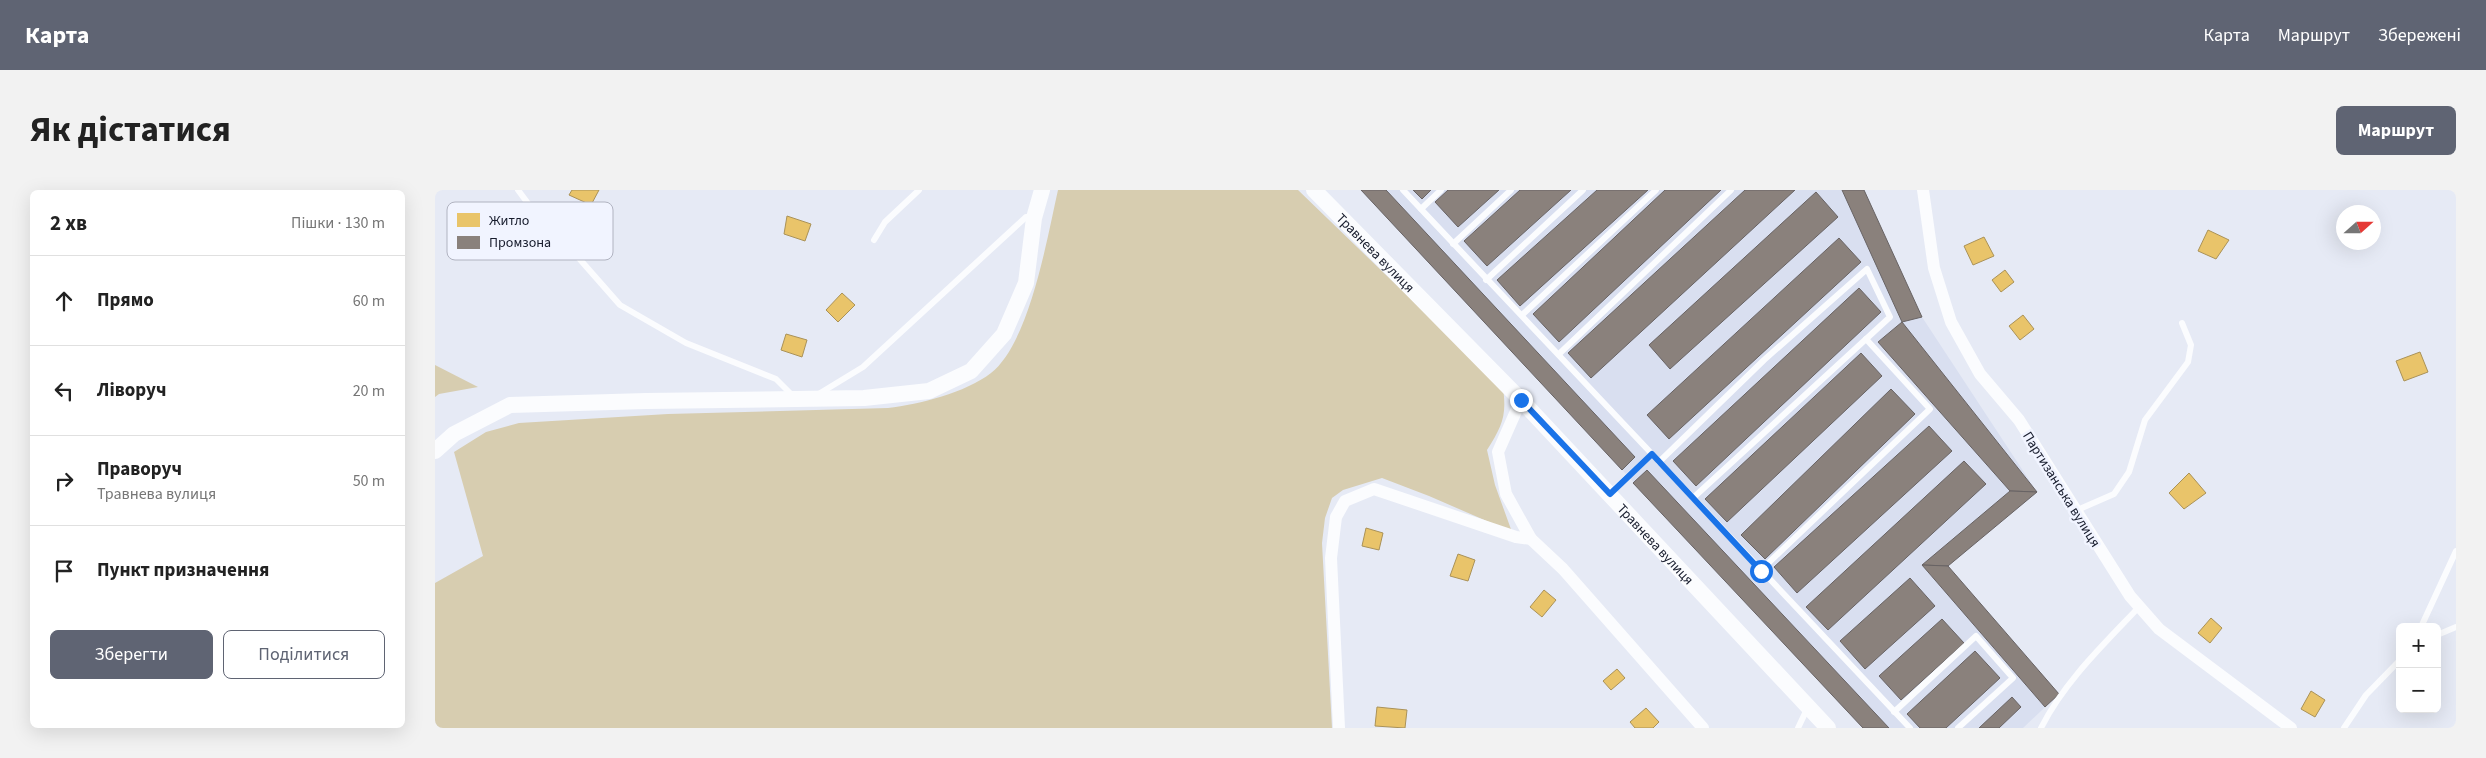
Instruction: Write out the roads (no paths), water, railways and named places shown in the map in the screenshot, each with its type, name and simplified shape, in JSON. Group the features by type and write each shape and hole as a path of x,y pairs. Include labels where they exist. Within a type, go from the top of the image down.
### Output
{"street":[{"path":"435,451 454,434 510,405 865,398 929,390 971,371 1004,334 1026,282 1034,218 1042,190"},
{"name":"Травнева вулиця","path":"1314,190 1521,400 1828,728"},
{"name":"Партизанська вулиця","path":"1923,190 1934,268 1951,322 1979,374 2019,420 2075,510 2139,606 2159,630 2291,728"},
{"path":"1521,400 1498,452 1506,494 1531,540 1563,569 1703,728"},
{"path":"1339,728 1331,558 1335,517 1345,501 1374,489 1516,537 1531,540"}],"lane":[{"path":"518,190 527,202"},
{"path":"874,240 885,222 919,190"},
{"path":"1403,190 1910,728"},
{"path":"1421,209 1441,190"},
{"path":"1453,244 1511,190"},
{"path":"1487,280 1583,190"},
{"path":"1522,315 1656,190"},
{"path":"1559,354 1731,190"},
{"path":"813,398 863,366 1025,216 1034,218"},
{"path":"580,260 620,305 686,343 776,379 796,399"},
{"path":"1659,462 1764,360 1867,269 1890,317 1693,498"},
{"path":"2075,510 2114,494 2129,472 2145,420 2188,362 2191,345 2182,323"},
{"path":"1761,571 1930,410 1866,339"},
{"path":"1610,494 1652,454"},
{"path":"2423,623 2456,552"},
{"path":"2041,728 2049,712 2093,655 2139,606"},
{"path":"2441,633 2456,627"},
{"path":"1894,712 1977,636 2013,678 1957,728"},
{"path":"2344,728 2366,695 2396,664"},
{"path":"1799,728 1808,706"}]}
